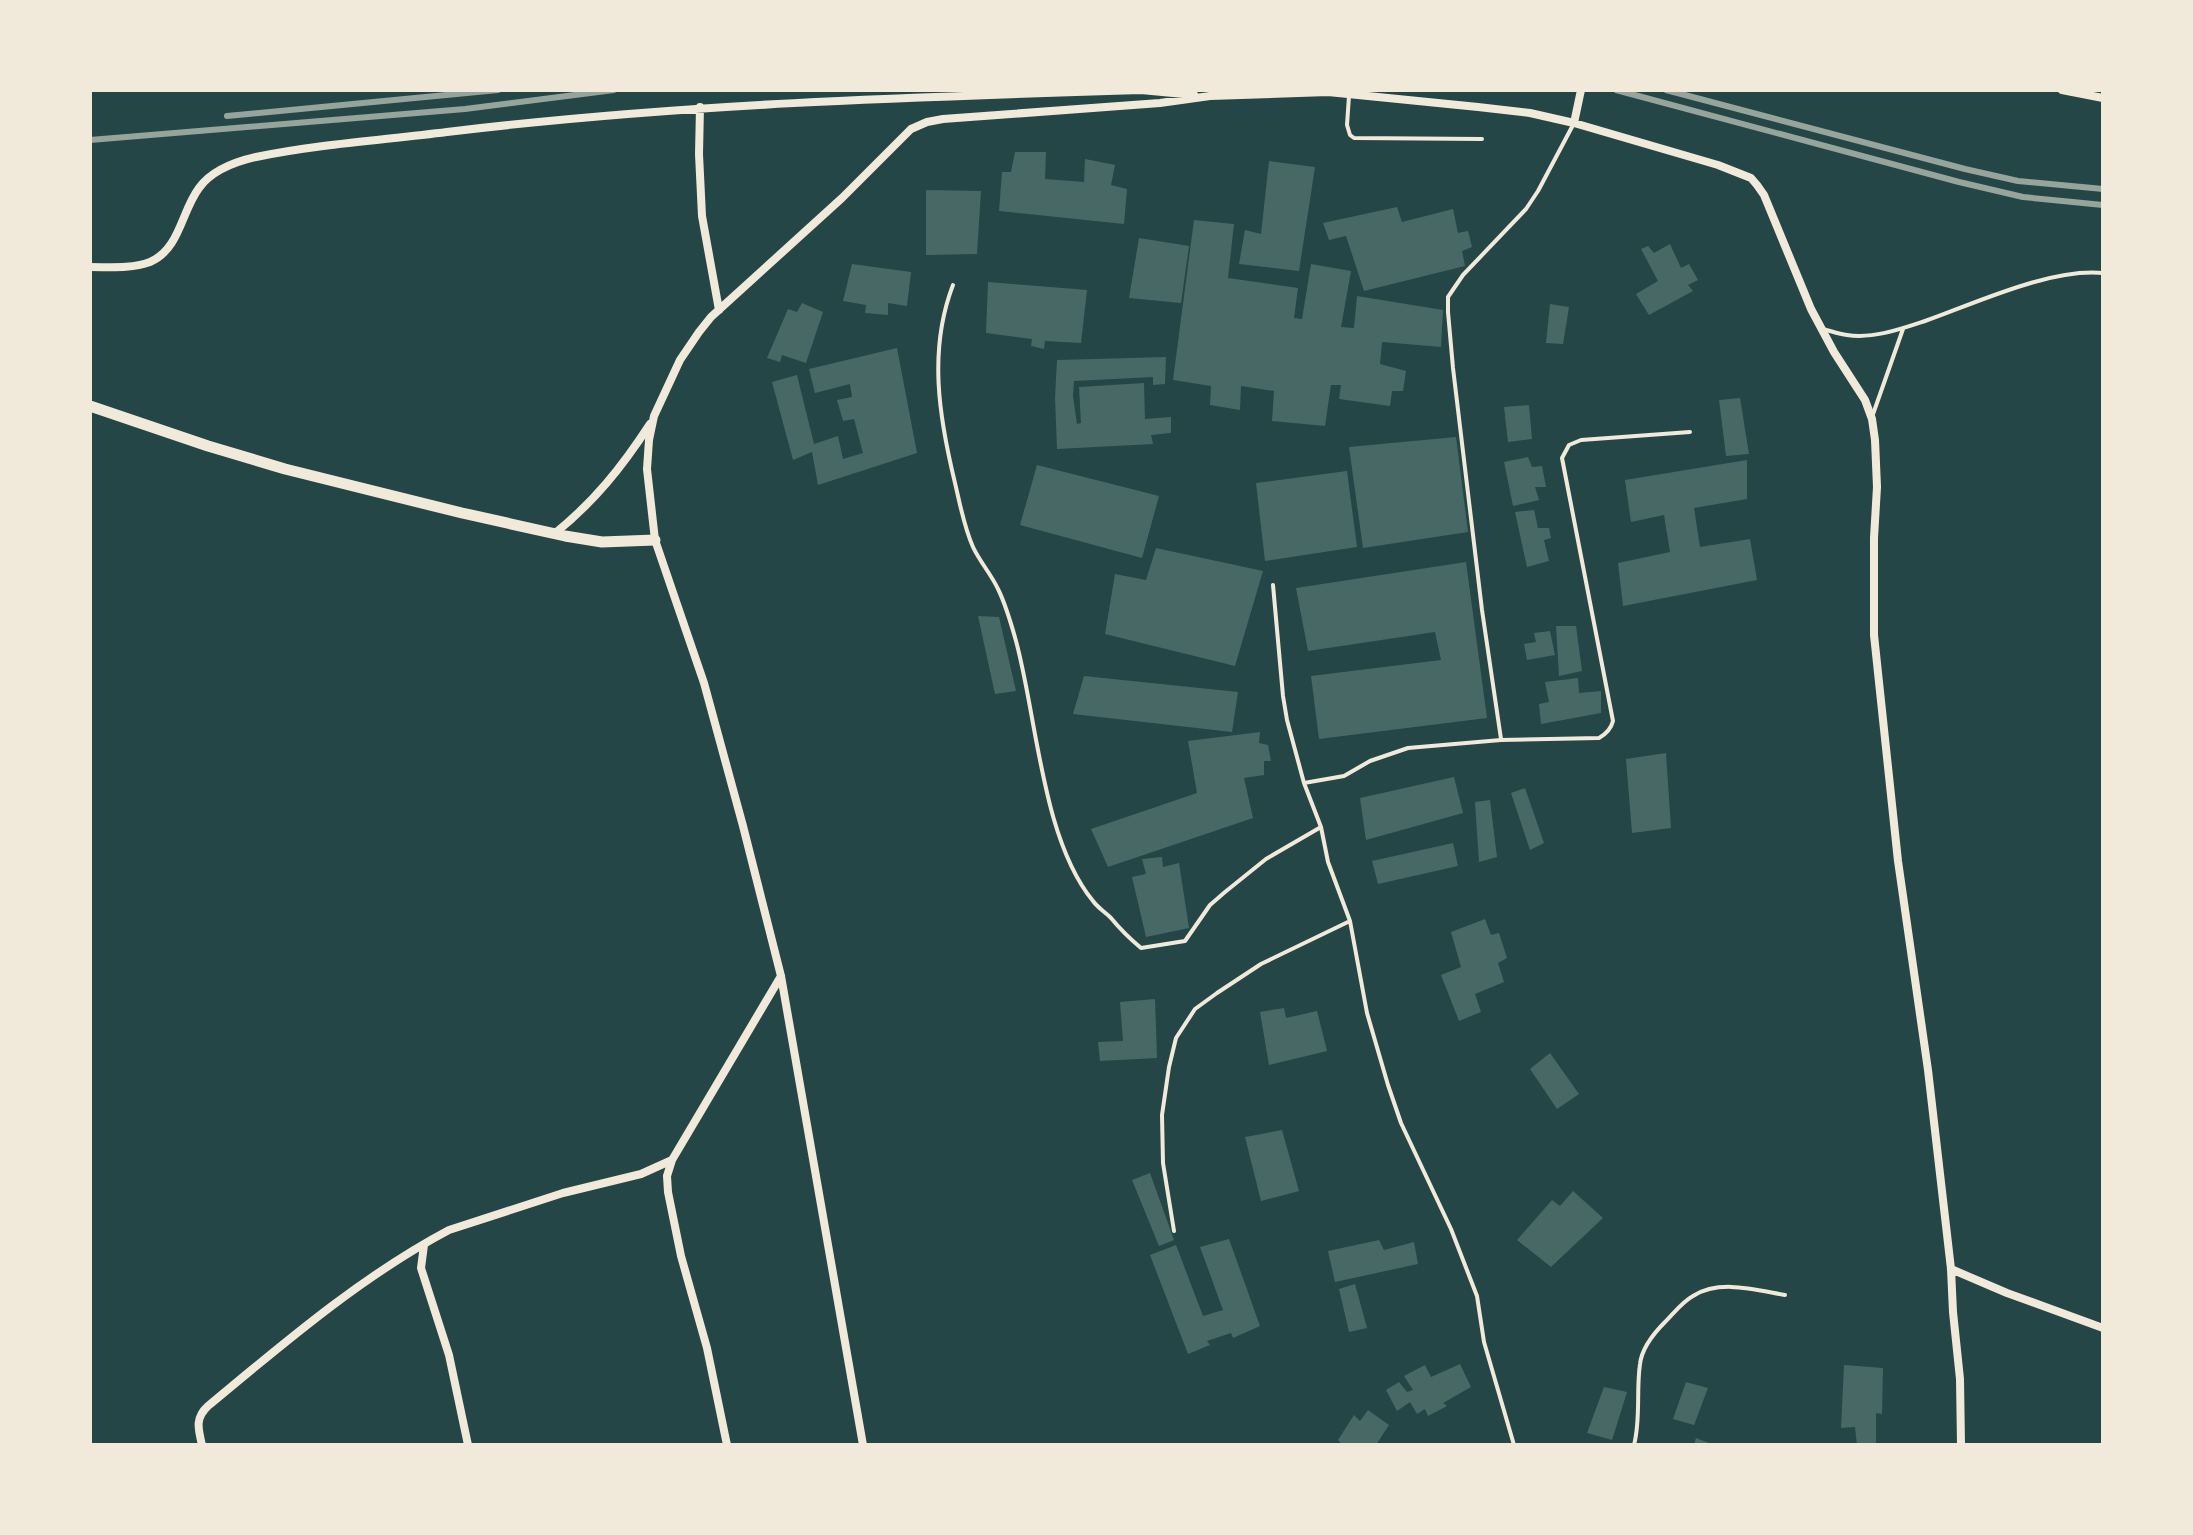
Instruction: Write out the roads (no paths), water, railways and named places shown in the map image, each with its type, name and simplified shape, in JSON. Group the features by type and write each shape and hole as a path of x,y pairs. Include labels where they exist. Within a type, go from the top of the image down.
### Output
{"street":[{"path":"90,267 136,266 163,254 171,246 198,189 212,175 239,161 323,146 554,119 700,107 1141,90 1210,96"},
{"path":"1574,123 1581,90"},
{"path":"2062,90 2103,98"},
{"path":"554,534 587,506 614,476 654,416 680,360 699,332 842,198 901,138 911,129 927,122 1210,96 1328,92 1530,113 1718,165 1751,178 1764,195 1811,309 1865,400 1872,419 1877,487 1874,635 1898,861 1928,1070 1951,1269 1960,1379 1961,1445"},
{"path":"700,107 702,216 719,310"},
{"path":"90,406 285,469 462,513 602,542 655,540"},
{"path":"654,416 647,469 655,540 704,683 781,976 863,1445"},
{"path":"727,1445 707,1348 681,1256 667,1176 672,1160 781,976"},
{"path":"202,1445 197,1424 208,1406 379,1272 449,1230 563,1193 641,1174 672,1160"},
{"path":"424,1245 421,1268 449,1355 468,1445"},
{"path":"1951,1269 2103,1328"}],"lane":[{"path":"1349,94 1347,125 1354,138 1482,139"},
{"path":"1501,740 1453,368 1448,297 1463,275 1526,209 1574,123"},
{"path":"1821,328 1858,336 1903,329 2024,286 2063,276 2103,273"},
{"path":"953,285 944,308 939,345 937,388 945,443 967,531 974,549 997,586 1017,644 1051,806 1063,846 1074,872 1093,902 1141,948 1185,941 1210,905 1225,892 1266,859 1321,827"},
{"path":"1872,419 1903,329"},
{"path":"1304,783 1344,776 1370,761 1408,748 1501,740 1599,738 1609,730 1613,721 1562,458 1574,442 1581,440 1690,432"},
{"path":"1273,585 1287,720 1304,783 1321,827 1328,862 1350,921 1367,1013 1401,1123 1451,1229 1477,1296 1484,1342 1514,1445"},
{"path":"1174,1231 1163,1163 1162,1115 1176,1038 1195,1009 1217,993 1261,964 1350,921"},
{"path":"1634,1445 1638,1433 1640,1361 1654,1333 1676,1310 1692,1296 1709,1289 1747,1288 1785,1295"}],"railway":[{"path":"227,116 498,90"},
{"path":"90,140 465,109 614,90"},
{"path":"1616,90 1959,182 2023,197 2103,205"},
{"path":"1666,90 1965,169 2018,181 2103,189"}]}
